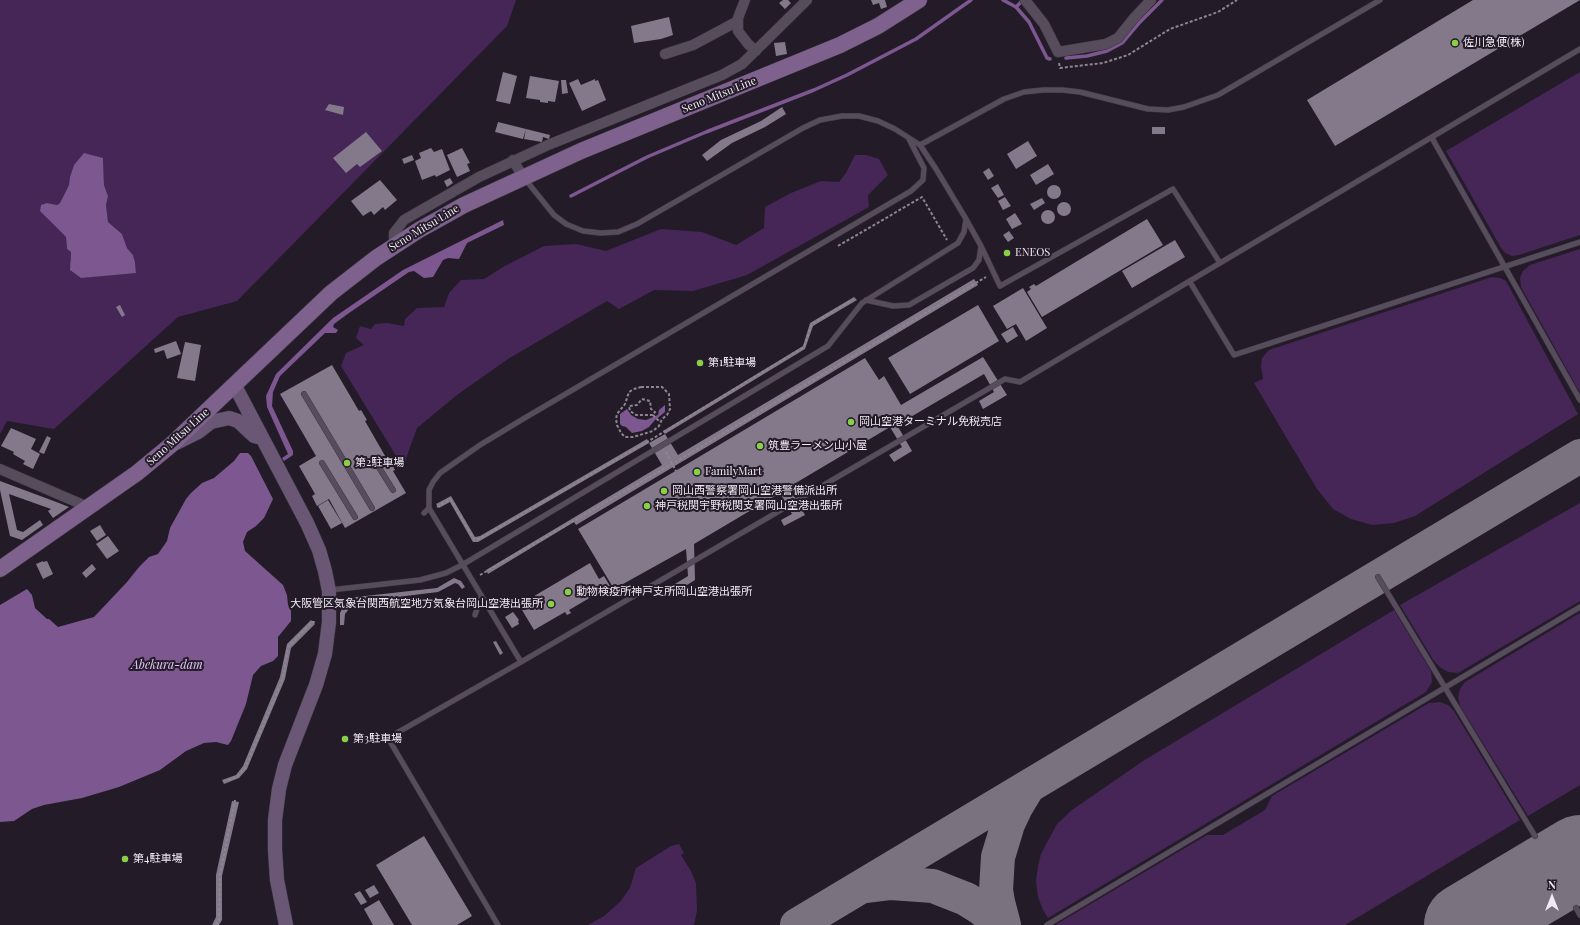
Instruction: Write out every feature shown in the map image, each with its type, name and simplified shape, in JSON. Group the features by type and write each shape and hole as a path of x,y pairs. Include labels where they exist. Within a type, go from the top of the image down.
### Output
{"main road":[{"name":"Seno Mitsu Line","path":"0,568 88,508 137,473 171,446 331,293 394,246 464,205 523,177 581,151 840,45 878,26 919,0"}],"street":[{"path":"745,0 738,21 738,31 748,44 756,51"},
{"path":"394,246 394,234 404,220 478,177 513,160 722,75 742,64 807,0"},
{"path":"1025,0 1044,24 1058,52 1106,44 1118,38 1151,0"},
{"path":"665,54 693,45 738,21"},
{"path":"513,160 523,177"},
{"path":"235,386 292,494 319,550 329,591 329,622 325,654 316,686 285,765 275,820 277,880 286,925"},
{"path":"171,446 198,432 211,422 229,418 238,421 254,436 261,437"},
{"path":"0,469 88,508"}],"lane":[{"path":"920,145 1004,98 1024,92 1062,90 1080,92 1148,109 1168,110 1184,107 1218,95 1380,0"},
{"path":"498,925 388,738 1005,379 1020,382 1580,49"},
{"path":"523,177 554,215 566,224 583,231 601,233 618,232 637,224 803,128 820,120 842,116 859,116 878,121 889,126 920,145 966,219 1000,286 1173,189 1220,263"},
{"path":"521,662 429,508 429,490 433,482 440,474 480,445 911,191 923,180 924,168 908,138"},
{"path":"1432,138 1580,400"},
{"path":"329,591 420,580 446,573 462,565 821,351 834,340 857,308 866,300 958,243 964,232 966,219"},
{"path":"1190,282 1234,354 1580,242"},
{"path":"866,300 893,306 908,305 973,268 979,260 981,246"},
{"path":"304,394 372,508"},
{"path":"322,463 355,517"},
{"path":"378,466 393,490"},
{"path":"424,513 429,508"},
{"path":"1378,577 1535,836"},
{"path":"475,615 481,597"},
{"path":"1047,925 1445,686 1580,607"},
{"path":"1576,908 1580,915"}],"path":[{"path":"1058,52 1060,68 1103,63 1128,55 1170,29 1218,12 1237,0"},
{"path":"838,246 922,197 949,243"},
{"path":"477,577 672,464 994,272"},
{"path":"436,508 450,499 474,539 479,539 657,436 804,348 812,324 853,300"},
{"path":"641,387 662,388 669,394 670,409 654,431 634,437 625,437 621,433 616,419 617,414 625,404 629,392 634,389 641,387"},
{"path":"625,404 629,406 637,405 642,400 650,401 651,409 655,412 653,415"},
{"path":"629,406 630,411 636,415 653,415 660,422"},
{"path":"228,780 237,777 245,768 283,678 288,646 312,622 320,622"},
{"path":"216,925 218,919 220,874 235,800"}],"shaded area":[{"path":"0,0 516,0 507,26 237,301 178,317 54,429 7,421 0,434","holes":["103,158 104,185 108,196 106,205 108,222 122,234 127,248 133,255 136,273 70,262 71,252 67,249 66,237 46,217 47,203 57,205 60,203 69,185 70,177"]},
{"path":"1580,72 1580,235 1512,256 1505,253 1500,246 1446,151"},
{"path":"855,155 866,155 879,159 888,175 868,195 869,207 747,275 693,291 654,290 619,309 607,301 508,359 457,395 417,428 403,467 341,366 346,353 364,345 356,338 360,326 371,329 375,324 387,323 404,326 405,319 417,308 444,307 449,293 461,280 484,279 503,267 544,246 576,244 606,251 661,229 702,232 736,245 764,228 765,207 791,193 821,181 839,182 846,173"},
{"path":"1580,249 1580,393 1521,287 1520,278 1523,271 1530,265"},
{"path":"1492,277 1500,278 1506,281 1578,414 1415,516 1394,523 1372,525 1351,519 1333,509 1317,489 1254,383 1263,379 1261,367 1262,358 1269,350"},
{"path":"1580,503 1580,601 1458,673 1448,672 1441,668 1434,661 1400,605"},
{"path":"1394,610 1431,671 1432,682 1426,692 1048,918 1038,897 1036,881 1038,866 1041,854 1057,824 1072,810 1143,761"},
{"path":"1580,613 1580,785 1528,816 1460,706 1458,697 1460,689 1465,682"},
{"path":"1440,702 1448,705 1454,711 1520,820 1345,925 1055,925 1207,835 1223,835 1265,810 1272,796 1429,703"},
{"path":"679,844 684,853 681,855 691,871 696,883 697,911 694,925 588,925 604,916 620,902 630,888 636,868 671,846"}],"water":[{"path":"84,153 103,158 104,185 108,196 106,205 108,222 122,234 127,248 133,255 136,273 81,278 70,270 71,252 67,249 66,237 40,211 41,205 47,203 57,205 60,203 69,185 74,165"},
{"path":"503,220 504,225 467,243 459,259 448,258 443,260 433,277 424,278 414,271 409,272 349,313 334,324 333,327 338,330 336,333 325,333 280,376 273,392 272,406 293,451 293,455 284,461 282,458 288,454 267,407 266,396 276,374 333,318 403,270"},
{"path":"665,405 665,412 649,427 642,431 632,433 620,424 620,414 627,409 631,415 638,419 646,420 658,415 659,410"},
{"name":"Abekura-dam","path":"240,453 248,453 251,456 273,499 264,518 247,532 243,542 245,551 283,585 291,611 291,621 278,637 278,656 273,661 261,666 253,675 246,704 231,741 228,745 216,742 204,743 186,751 160,770 119,787 82,798 44,805 32,809 14,821 0,822 0,605 27,589 32,595 35,608 58,627 94,617 149,557 158,554 167,541 170,528 186,499 191,493 202,483 214,478 234,461"}],"building":[{"path":"783,0 788,0 791,3 785,9 779,3"},
{"path":"871,0 885,0 887,7 881,9 879,3 873,5"},
{"path":"1473,0 1580,0 1335,146 1307,100"},
{"path":"669,17 673,35 661,39 634,43 631,26"},
{"path":"785,42 787,54 776,56 774,43"},
{"path":"503,72 517,76 510,104 496,101"},
{"path":"530,76 559,81 555,102 540,102 540,100 526,98"},
{"path":"578,79 581,85 595,79 595,81 598,80 606,100 582,111 569,83"},
{"path":"561,80 566,80 568,93 562,94"},
{"path":"329,104 344,107 343,115 325,110"},
{"path":"782,107 786,114 765,127 732,143 707,161 702,155 721,140 761,121"},
{"path":"498,122 526,129 523,139 495,132"},
{"path":"1152,127 1165,127 1165,134 1152,134"},
{"path":"526,129 550,135 549,139 543,137 542,142 524,139"},
{"path":"366,132 382,151 360,167 357,164 346,173 333,158"},
{"path":"1028,141 1037,156 1016,169 1007,154"},
{"path":"431,148 434,152 442,149 450,170 436,177 435,175 422,180 415,161 421,158 419,153"},
{"path":"462,148 470,163 467,164 470,171 457,177 447,155"},
{"path":"412,155 414,160 404,164 402,159"},
{"path":"1048,164 1054,174 1036,185 1030,175"},
{"path":"989,168 994,176 988,180 983,172"},
{"path":"450,178 453,183 447,187 444,181"},
{"path":"380,180 397,200 385,210 383,207 374,215 371,211 363,216 351,201"},
{"path":"998,184 1004,195 998,198 991,188"},
{"path":"1054,185 1059,187 1061,192 1059,197 1054,199 1049,197 1047,192 1049,187"},
{"path":"1005,197 1011,206 1003,210 998,201"},
{"path":"1042,198 1045,203 1034,210 1030,204"},
{"path":"1064,202 1069,204 1071,209 1069,214 1064,216 1059,214 1057,209 1059,204"},
{"path":"1045,210 1051,210 1055,214 1055,220 1051,224 1045,224 1041,220 1041,214"},
{"path":"1015,213 1022,224 1012,229 1006,219"},
{"path":"1147,219 1163,245 1042,317 1027,292 1031,289 1029,287 1034,284 1036,286"},
{"path":"1009,231 1014,238 1008,242 1003,235"},
{"path":"1175,240 1185,257 1132,288 1122,271"},
{"path":"974,279 978,285 576,525 574,522 488,574 486,570 662,465 649,443 665,434 678,455"},
{"path":"1023,288 1047,328 1026,341 1016,324 1007,329 993,306"},
{"path":"854,297 857,300 813,326 805,349 665,434 663,431 803,346 810,323"},
{"path":"120,305 125,315 122,317 116,307"},
{"path":"978,305 999,341 910,394 888,358"},
{"path":"1013,327 1018,336 1007,343 1001,334"},
{"path":"176,341 181,354 167,359 164,350 155,353 154,349"},
{"path":"185,342 201,345 195,381 177,378"},
{"path":"983,357 1007,395 983,409 979,401 994,392 984,374 897,425 912,451 894,462 889,455 902,447 890,427 789,487 805,515 784,526 781,520 792,514 780,493 694,544 695,580 679,590 675,584 688,576 686,549 614,589 578,529 865,358 879,380 884,376 901,405"},
{"name":"第2駐車場","path":"332,365 359,411 361,410 367,420 365,421 388,461 390,460 395,470 393,471 406,493 345,528 329,499 317,506 312,496 315,494 299,466 316,456 280,394"},
{"path":"11,428 36,439 31,449 40,454 33,469 23,464 25,461 13,454 14,452 1,446"},
{"path":"47,436 51,438 44,454 39,452"},
{"path":"647,439 649,443 478,542 473,542 450,502 439,508 436,504 451,496 475,537 480,536"},
{"path":"0,481 69,507 53,518 48,511 51,509 9,494 17,530 23,532 40,520 43,525 22,540 10,536 0,490"},
{"path":"328,500 342,523 331,529 318,506"},
{"path":"100,525 106,535 97,541 90,531"},
{"path":"108,536 119,551 107,559 96,544"},
{"path":"47,561 53,574 43,579 36,564"},
{"path":"590,563 599,579 604,576 610,586 569,610 571,613 567,615 565,612 534,630 519,605"},
{"path":"92,564 96,569 86,578 82,573"},
{"path":"454,578 461,581 465,587 462,589 455,583 438,592 357,602 352,605 345,614 344,625 340,625 340,613 342,609 347,603 356,597 437,588"},
{"path":"513,612 519,620 519,624 512,628 505,617"},
{"path":"311,620 315,624 291,648 285,679 247,769 239,778 224,784 222,780 236,775 243,766 280,677 287,644"},
{"path":"496,641 503,653 500,655 493,642"},
{"path":"232,801 239,802 222,876 222,920 219,925 212,925 216,917 216,875"},
{"path":"424,836 472,916 457,925 412,925 376,865"},
{"path":"374,885 379,893 370,898 365,890"},
{"path":"360,891 367,902 361,905 354,894"},
{"path":"379,900 394,925 373,925 364,909"}],"waterway":[{"path":"571,196 647,157 706,132 814,90 847,75 916,39 971,0"},
{"path":"1003,0 1016,7 1029,22 1047,58 1050,59"},
{"path":"1066,58 1087,56 1107,51 1122,43 1162,0"},
{"path":"1016,7 1021,2"}],"taxiway":[{"path":"797,925 1580,456"},
{"path":"1004,925 996,890 998,857 1008,824 1028,787"},
{"path":"867,886 891,883 933,886 966,899 982,909 999,925"}],"runway":[{"path":"1466,925 1580,857"}],"place":[{"name":"佐川急便(株)","path":"1455,43"},
{"name":"ENEOS","path":"1007,253"},
{"name":"第1駐車場","path":"700,363"},
{"name":"岡山空港ターミナル免税売店","path":"851,422"},
{"name":"筑豊ラーメン山小屋","path":"760,446"},
{"name":"第2駐車場","path":"347,463"},
{"name":"FamilyMart","path":"697,472"},
{"name":"岡山西警察署岡山空港警備派出所","path":"664,491"},
{"name":"神戸税関宇野税関支署岡山空港出張所","path":"647,506"},
{"name":"動物検疫所神戸支所岡山空港出張所","path":"568,592"},
{"name":"大阪管区気象台関西航空地方気象台岡山空港出張所","path":"551,604"},
{"name":"第3駐車場","path":"345,739"},
{"name":"第4駐車場","path":"125,859"}]}
